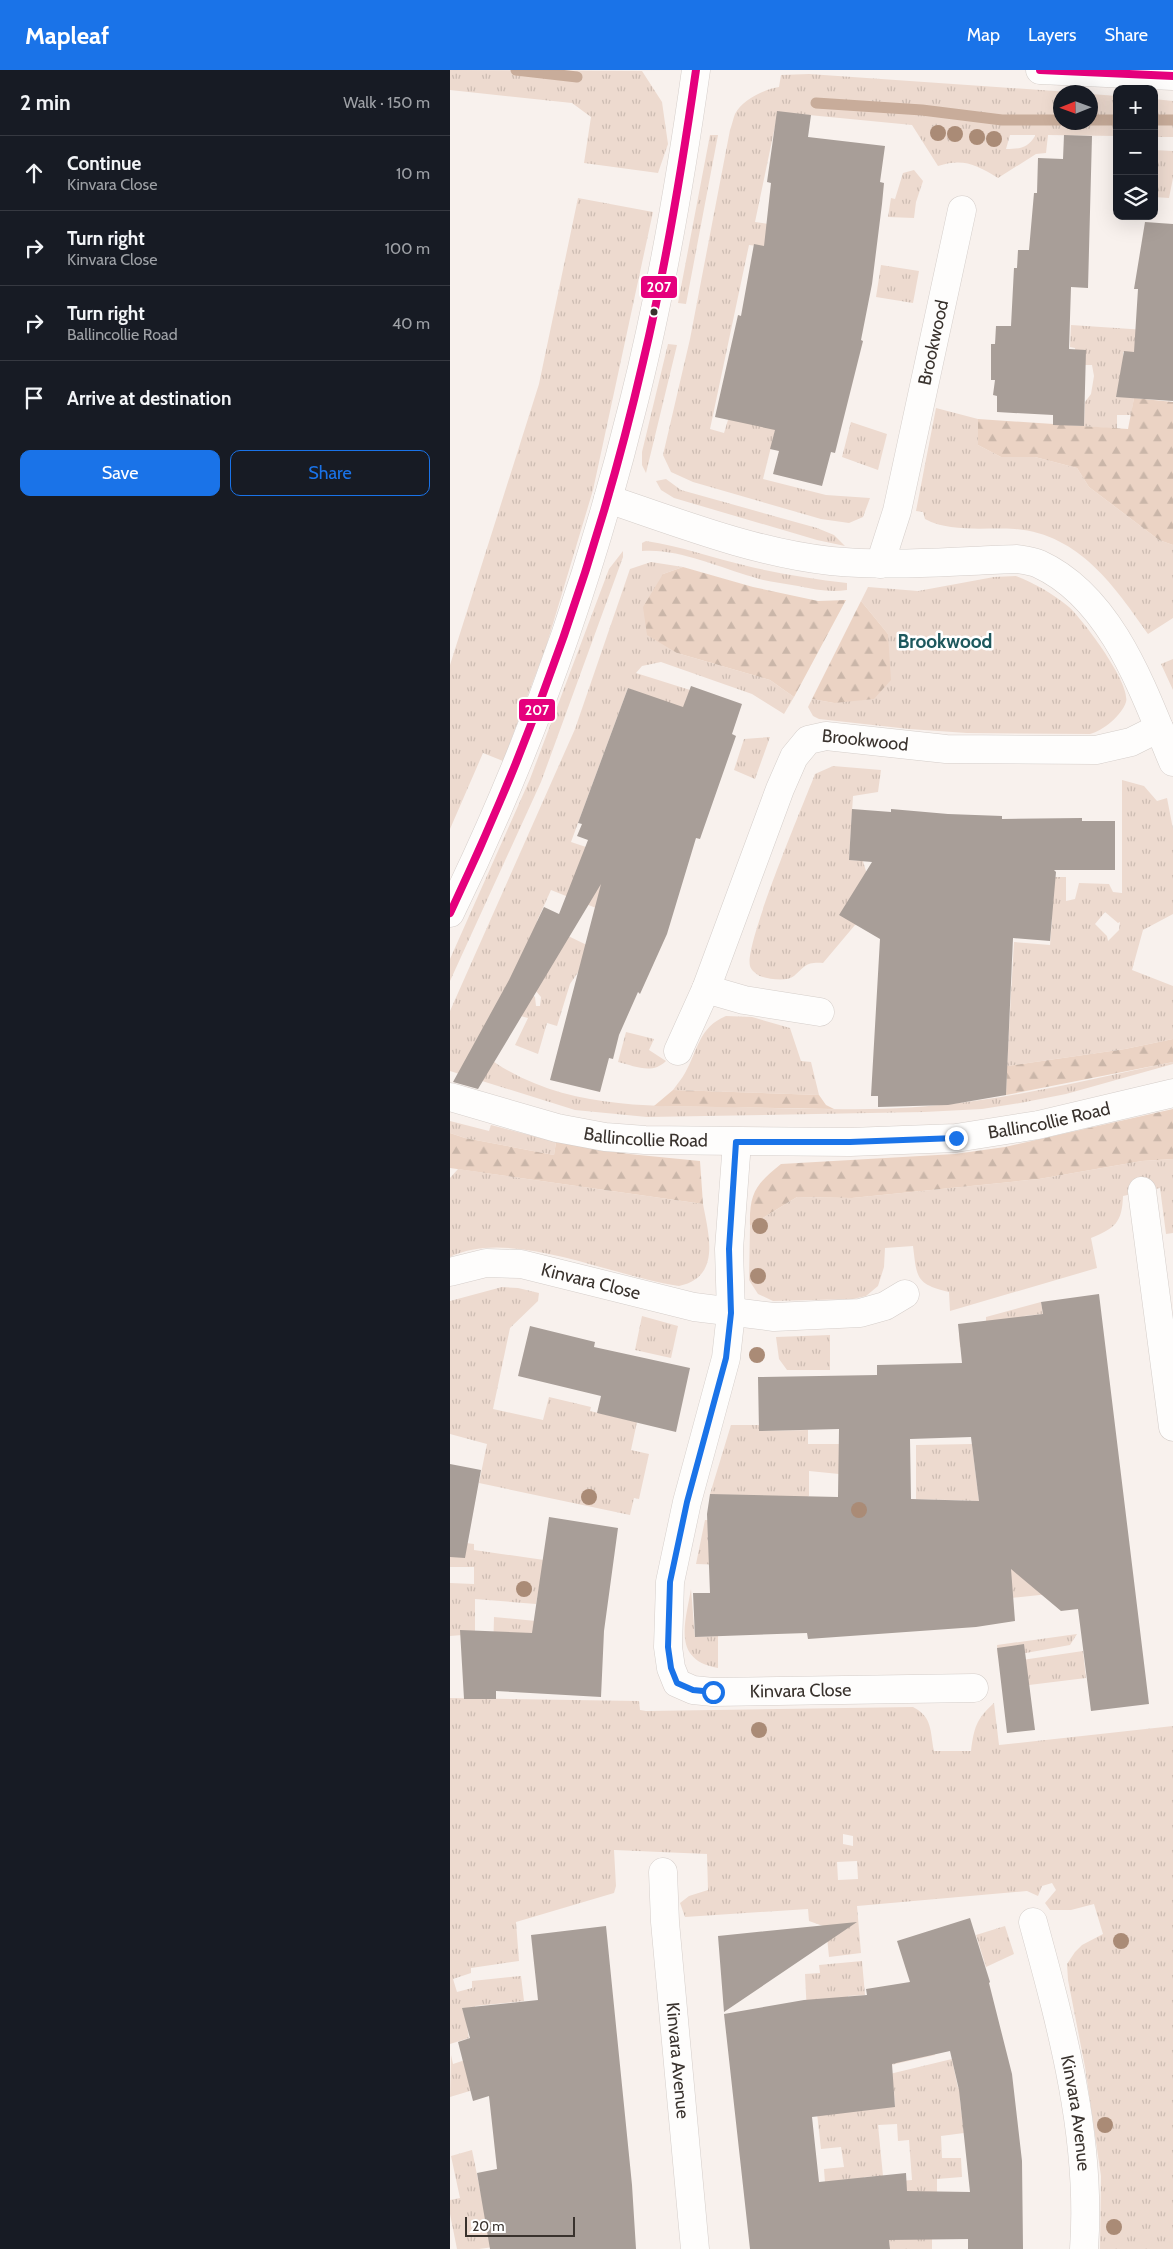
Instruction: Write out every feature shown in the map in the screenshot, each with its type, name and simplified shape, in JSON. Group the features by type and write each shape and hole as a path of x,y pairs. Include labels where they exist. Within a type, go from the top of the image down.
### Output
{"street":[{"path":"450,913 473,866 528,733 580,592 608,499 634,405 667,249 696,70"},
{"path":"1040,70 1173,76"},
{"name":"Brookwood","path":"880,564 897,512 962,210"},
{"path":"608,499 748,544 789,555 831,561 880,564 1017,559 1039,564 1065,580 1089,603 1115,637 1134,671 1173,762"},
{"name":"Brookwood","path":"678,1052 706,989 780,790 794,757 808,740 826,736 946,748 1096,750 1132,742 1159,728"},
{"path":"706,989 744,1000 820,1012"},
{"name":"Ballincollie Road","path":"450,1097 557,1128 605,1137 736,1142 850,1142 956,1138 1038,1125 1173,1094"},
{"name":"Kinvara Close","path":"736,1142 729,1249 731,1313 726,1358 687,1502 670,1582 668,1647 671,1668 677,1683 693,1690 713,1692 974,1688"},
{"path":"1142,1191 1173,1427"},
{"name":"Kinvara Close","path":"450,1272 486,1263 521,1264 694,1307 774,1317 860,1313 885,1306 905,1294"},
{"name":"Kinvara Avenue","path":"663,1872 695,2249"},
{"name":"Kinvara Avenue","path":"1033,1922 1054,2000 1077,2119 1085,2180 1084,2249"}],"green space":[{"path":"450,70 642,71 662,102 668,144 658,173 584,163 591,117 572,103 450,90"},
{"path":"809,74 1053,91 1053,130 1098,130 1098,95 1113,96 1113,136 1048,135 1046,153 1036,154 998,178 970,164 955,163 938,166 912,125 778,112 755,222 822,232 774,248 749,245 710,429 724,433 728,420 783,399 763,479 826,495 870,498 863,517 849,523 821,519 693,482 671,472 663,455 690,339 730,130 735,114 748,100 767,90 779,87 781,75","holes":["1010,135 1035,136 1023,147 1006,149"]},
{"path":"1158,99 1173,101 1173,137 1158,137"},
{"path":"710,135 718,135 686,304 678,303"},
{"path":"1158,150 1173,151 1173,178 1169,198 1158,197"},
{"path":"914,170 923,181 916,202 914,218 888,217 891,198 895,199 903,173"},
{"path":"578,198 653,212 593,490 546,647 503,761 483,753 450,829 450,665 539,384"},
{"path":"881,265 919,271 913,303 876,297"},
{"path":"1071,325 1146,330 1142,352 1123,352 1123,367 1134,398 1131,415 1117,415 1117,429 1084,426 1085,402 1091,394 1094,376 1092,365 1076,365 1075,348 1070,347"},
{"path":"668,344 677,345 646,473 642,465 642,452"},
{"path":"1134,398 1173,402 1173,545 1159,540 1089,487 1077,468 1035,457 1001,457 978,445 978,419 1128,429"},
{"path":"936,408 978,419 978,445 1001,457 1035,457 1077,468 1089,487 1159,540 1173,545 1173,618 1148,634 1122,598 1093,566 1077,552 1058,541 1038,533 1015,529 957,528 925,519 923,512 916,511"},
{"path":"851,422 887,434 878,470 842,457"},
{"path":"666,479 681,490 817,528 834,535 845,546 817,540 674,498 661,490 656,481"},
{"path":"646,541 759,569 847,583 847,590 822,590 758,579 684,555 670,552 642,551 642,543"},
{"path":"623,551 623,557 541,782 450,981 450,959 530,779 609,569"},
{"path":"651,562 683,567 663,574 677,653 770,680 794,697 784,714 752,694 661,662 642,666 636,673 690,690 682,711 628,688 571,842 625,860 606,912 551,890 537,921 591,947 585,962 570,984 557,1026 547,1023 538,1054 515,1045 528,1018 513,1014 474,1045 507,1070 561,1093 618,1103 676,1106 842,1109 923,1107 978,1101 1062,1086 1173,1062 1173,1064 1066,1094 982,1109 924,1112 647,1117 575,1110 450,1071 450,1011 575,729 630,569","holes":["529,983 541,997 540,1006 536,1006 535,997 526,989"]},
{"path":"683,567 753,587 818,601 846,600 794,697 770,680 677,653 647,635 643,607 663,574"},
{"path":"1016,576 1044,589 1069,607 1095,638 1114,667 1126,693 1126,702 1121,712 1106,726 1090,734 967,733 909,729 819,719 813,716 808,707 812,699 834,703 888,634 861,601 868,587 918,591 994,577"},
{"path":"861,601 888,634 891,680 874,699 834,703 812,699"},
{"path":"1173,659 1173,690 1161,664"},
{"path":"770,737 755,779 734,770 744,739"},
{"path":"833,766 881,770 878,792 853,796 849,860 863,861 868,878 895,929 855,925 823,963 809,964 787,979 772,979 760,976 750,966 756,931 765,903 815,774"},
{"path":"1122,780 1144,786 1157,801 1167,798 1173,829 1173,914 1143,930 1132,970 1173,986 1173,1039 1125,1049 1007,1066 1014,942 1050,945 1052,920 1048,877 1066,877 1066,901 1075,899 1079,883 1109,884 1113,892 1122,893","holes":["1105,912 1118,923 1120,922 1119,930 1108,941 1107,936 1095,924"]},
{"path":"726,1016 752,1017 790,1028 801,1061 811,1062 819,1095 673,1090 684,1075 700,1040 710,1026"},
{"path":"626,1032 654,1039 649,1050 666,1061 655,1068 649,1069 618,1062"},
{"path":"1173,1039 1173,1062 1006,1095 1007,1066 1125,1049"},
{"path":"673,1090 819,1095 826,1105 834,1109 654,1106"},
{"path":"1173,1109 1173,1159 1142,1161 1039,1179 852,1198 797,1197 750,1226 751,1205 756,1190 765,1177 781,1164 955,1154 1005,1147"},
{"path":"450,1121 489,1131 491,1125 556,1142 554,1155 465,1138 450,1133"},
{"path":"450,1133 465,1138 554,1155 556,1142 629,1154 700,1161 703,1204 450,1168"},
{"path":"1173,1159 1173,1233 1166,1234 1160,1188 1123,1196 1121,1213 1116,1223 1106,1231 1091,1238 1097,1268 950,1311 949,1292 930,1286 920,1278 917,1272 913,1246 885,1248 884,1267 878,1286 866,1296 853,1299 773,1301 758,1294 749,1280 750,1226 797,1197 852,1198 1039,1179 1142,1161"},
{"path":"458,1169 703,1204 709,1242 707,1265 701,1274 692,1281 679,1286 532,1251 502,1248 475,1249 450,1257 450,1178"},
{"path":"502,1287 518,1288 539,1293 538,1301 510,1328 493,1409 543,1420 549,1397 591,1407 590,1411 637,1422 631,1450 649,1454 639,1499 634,1498 630,1515 479,1483 487,1444 450,1434 450,1301"},
{"path":"1041,1302 1043,1314 1024,1316 1004,1341 960,1347 959,1333 986,1325 986,1317"},
{"path":"642,1316 678,1326 671,1358 635,1350"},
{"path":"830,1335 830,1370 787,1370 779,1359 776,1337"},
{"path":"731,1425 759,1425 760,1431 808,1430 808,1444 843,1444 839,1474 809,1471 809,1496 727,1565 696,1564 705,1520 723,1521 710,1494"},
{"path":"972,1444 979,1501 916,1499 916,1445"},
{"path":"450,1541 474,1544 474,1550 544,1560 536,1604 475,1599 475,1634 450,1636 450,1583 474,1584 474,1567 450,1567"},
{"path":"1003,1557 1059,1593 991,1600"},
{"path":"691,1589 695,1637 718,1636 718,1668 703,1664 688,1649 685,1639 685,1627"},
{"path":"494,1617 536,1621 535,1642 493,1654"},
{"path":"1077,1634 1070,1645 998,1658 997,1645"},
{"path":"1083,1651 1086,1678 1029,1685 1022,1660"},
{"path":"450,1698 639,1701 640,1710 646,1711 913,1707 924,1715 927,1720 934,1751 971,1751 977,1724 983,1714 994,1703 999,1745 1173,1726 1173,2249 1100,2249 1101,2176 1085,2067 1068,1980 1067,1964 1082,1945 1103,1934 1094,1904 1071,1910 1050,1910 1045,1903 1056,1890 1052,1883 1042,1886 1038,1896 1027,1891 857,1906 861,1953 829,1957 826,1927 809,1921 808,1909 685,1917 680,1903 689,1896 708,1890 707,1854 614,1850 616,1886 614,1893 516,1922 519,1961 471,1968 471,1973 453,1979 457,1992 472,1988 472,1981 521,1976 524,2001 475,2006 476,2018 466,2020 469,2038 450,2044","holes":["843,1834 853,1836 853,1846 843,1844","857,1861 858,1879 838,1880 837,1862"]},
{"path":"1005,1926 1014,1954 986,1967 976,1935"},
{"path":"862,1961 865,1995 848,1996 850,2010 807,2014 805,1974 820,1973 819,1965"},
{"path":"944,2025 946,2031 930,2036 935,2055 873,2069 873,2073 859,2075 861,2099 856,2100 857,2111 895,2106 894,2091 875,2093 873,2078 952,2059 958,2088 994,2080 996,2096 960,2100 964,2133 941,2136 942,2158 961,2158 962,2177 937,2179 937,2218 932,2218 932,2249 890,2249 889,2240 872,2242 873,2249 841,2249 838,2224 828,2224 824,2169 844,2167 841,2147 821,2149 816,2104 830,2102 825,2056 870,2052 870,2045","holes":["897,2124 898,2141 909,2140 912,2180 884,2182 885,2200 866,2202 864,2177 883,2176 878,2125"]},
{"path":"451,2055 453,2064 480,2055 483,2087 450,2097"},
{"path":"472,2150 483,2204 501,2246 457,2249 450,2214 450,2200 460,2198 451,2156"}],"building":[{"path":"777,111 811,115 808,137 885,146 880,182 884,183 882,204 872,284 861,340 863,341 835,453 831,452 822,486 773,474 779,451 770,449 775,430 715,417 738,315 741,316 754,244 764,246 771,183 767,182"},
{"path":"1064,135 1092,136 1088,288 1071,287 1069,349 1086,350 1084,426 1053,425 1053,415 997,412 997,396 993,395 995,380 991,380 991,344 995,344 996,326 1011,326 1014,268 1017,268 1018,250 1029,250 1034,193 1037,193 1038,158 1063,159"},
{"path":"1145,222 1173,224 1173,401 1116,397 1124,351 1134,352 1138,289 1134,289"},
{"path":"691,686 742,704 732,734 736,736 700,839 696,838 667,934 619,1035 613,1059 609,1058 600,1092 550,1080 601,884 478,1089 453,1082 509,980 544,907 559,914 588,840 577,836 582,824 578,823 628,688 683,707"},
{"path":"852,809 891,812 891,809 1002,816 1002,819 1082,818 1082,821 1115,821 1115,870 1054,870 1056,872 1050,941 1013,938 1006,1095 948,1105 878,1107 878,1096 871,1096 880,939 839,915 872,862 849,860"},
{"path":"1099,1294 1149,1704 1091,1711 1078,1609 1061,1611 1011,1569 1015,1621 976,1627 808,1639 807,1633 695,1637 693,1593 710,1593 707,1514 710,1494 838,1497 839,1429 759,1431 758,1377 877,1375 877,1365 962,1363 958,1324 1043,1314 1041,1302","holes":["971,1437 979,1501 911,1499 910,1439"]},
{"path":"530,1326 595,1342 594,1347 690,1368 676,1432 597,1413 601,1396 518,1376"},
{"path":"450,1464 481,1470 465,1558 450,1557"},
{"path":"549,1517 618,1528 604,1631 601,1697 496,1691 496,1699 464,1699 460,1630 532,1633"},
{"path":"1024,1644 1035,1730 1007,1733 997,1648"},
{"path":"970,1918 990,1982 1012,2074 1022,2161 1023,2249 968,2249 968,2239 889,2240 890,2249 750,2249 724,2014 804,2000 867,1995 866,1989 910,1982 897,1941","holes":["950,2051 959,2090 970,2192 907,2191 906,2173 819,2182 812,2117 895,2107 892,2064"]},
{"path":"857,1922 724,2012 718,1936"},
{"path":"606,1926 632,2185 636,2249 490,2249 477,2173 497,2169 489,2096 473,2101 458,2042 470,2038 462,2008 538,2000 531,1935"}],"waterway":[{"path":"516,70 577,77"},
{"path":"816,103 922,110 1002,120 1053,120"},
{"path":"1098,120 1113,120"},
{"path":"1158,120 1173,120"}],"transit line":[{"name":"207","path":"450,913 509,779 562,643 606,504 626,433 659,290 696,70"},
{"name":"207","path":"1040,70 1173,76"}],"district":[{"name":"Brookwood","path":"945,641"}],"route":[{"path":"713,1692 693,1690 677,1683 671,1668 668,1647 668,1616 670,1582 687,1502 726,1358 731,1313 729,1249 736,1142 850,1142 956,1138"}]}
